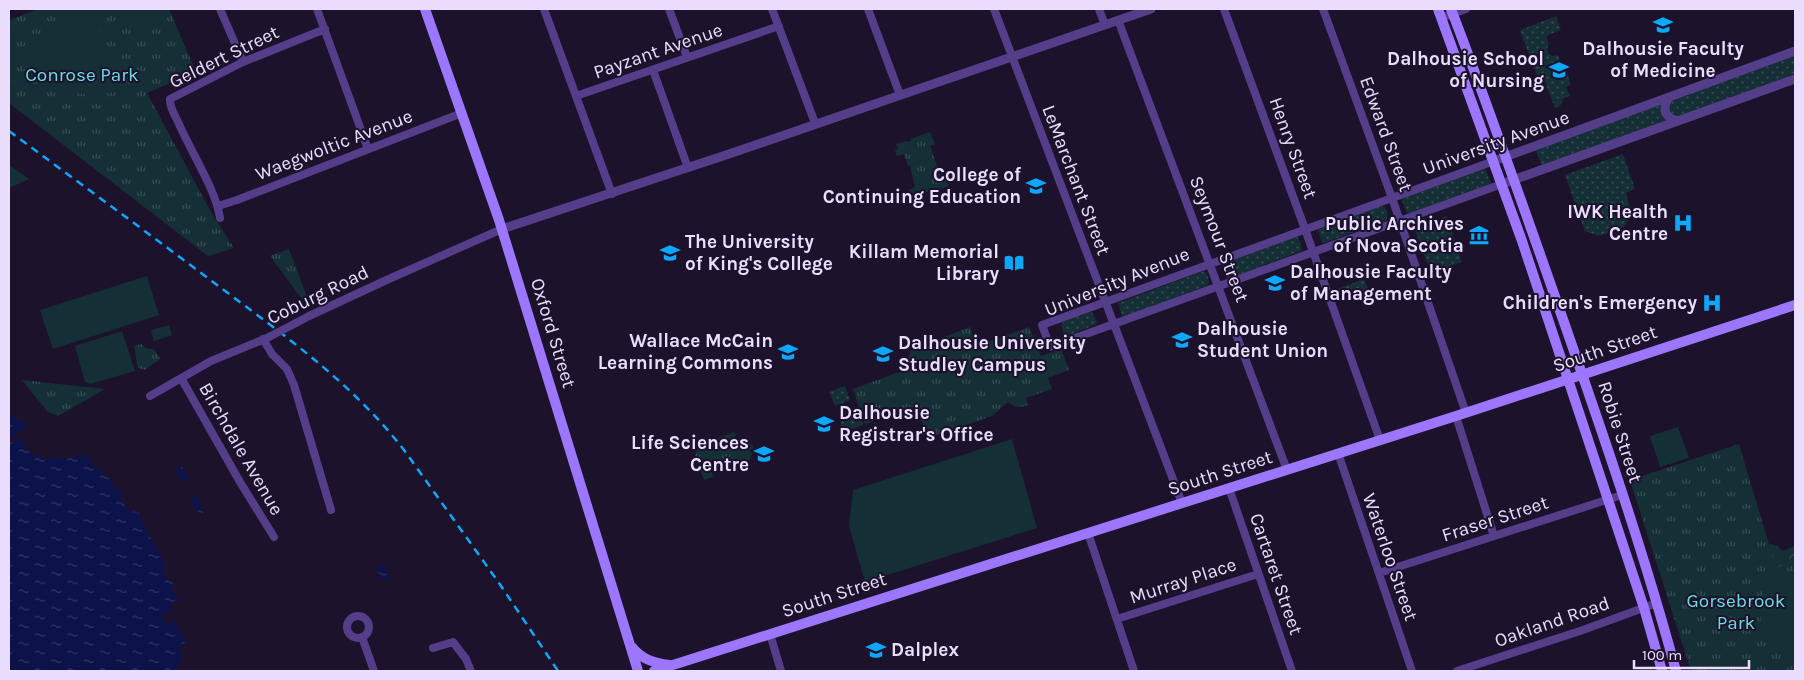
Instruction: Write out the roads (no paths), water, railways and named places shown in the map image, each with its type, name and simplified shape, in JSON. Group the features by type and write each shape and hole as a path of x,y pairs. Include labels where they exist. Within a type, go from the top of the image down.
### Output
{"main road":[{"name":"Oxford Street","path":"425,9 502,229 638,671"},
{"name":"Robie Street","path":"1452,11 1506,156 1582,376 1658,603 1676,671"},
{"name":"Robie Street","path":"1440,13 1502,184 1644,608 1662,671"},
{"name":"South Street","path":"654,671 1582,376 1617,362 1795,305"},
{"path":"629,644 643,657 656,664 672,665"}],"street":[{"path":"220,9 243,62"},
{"path":"317,9 368,149"},
{"path":"544,9 612,194"},
{"path":"669,9 687,58"},
{"path":"772,9 816,123"},
{"path":"868,9 900,95"},
{"name":"LeMarchant Street","path":"994,9 1182,503"},
{"path":"1099,9 1105,25"},
{"path":"502,229 612,194 1150,9"},
{"name":"Henry Street","path":"1224,9 1314,252 1380,440"},
{"name":"Edward Street","path":"1323,9 1400,221 1461,414 1494,536"},
{"path":"1440,13 1466,9"},
{"name":"Seymour Street","path":"1118,20 1211,263 1287,470"},
{"name":"Payzant Avenue","path":"576,96 779,26"},
{"name":"Geldert Street","path":"218,206 171,106 170,102 173,96 243,62 325,29"},
{"name":"University Avenue","path":"1795,51 1042,326 1050,347 1795,78"},
{"path":"653,70 688,168"},
{"path":"1668,97 1665,104 1665,112 1669,118 1677,121"},
{"name":"Waegwoltic Avenue","path":"218,206 462,114"},
{"path":"218,206 220,218"},
{"name":"Coburg Road","path":"150,396 211,361 265,338 390,278 502,229"},
{"path":"265,338 272,354 287,369 294,385 331,510"},
{"name":"Birchdale Avenue","path":"181,378 274,537"},
{"name":"Waterloo Street","path":"1338,454 1412,671"},
{"name":"Cartaret Street","path":"1229,488 1292,671"},
{"name":"Fraser Street","path":"1378,573 1622,495"},
{"path":"1088,533 1134,671"},
{"name":"Murray Place","path":"1117,619 1258,574"},
{"name":"Oakland Road","path":"1456,671 1658,603"},
{"path":"770,634 781,671"},
{"path":"362,637 374,671"},
{"path":"433,648 453,642 466,659 471,671"}],"water":[{"path":"9,415 28,425 9,440"},
{"path":"19,437 33,457 39,454 45,461 52,457 67,459 79,455 89,456 94,468 102,468 103,475 111,479 113,487 123,492 121,500 125,505 139,513 165,565 163,573 167,580 173,582 172,591 181,600 174,601 170,607 173,609 161,616 167,625 175,620 182,636 187,639 184,644 179,646 182,657 178,671 9,671 9,444"},
{"path":"182,466 187,477 189,476 190,478 182,482 175,469"},
{"path":"196,495 204,511 202,514 193,503 192,498"},
{"path":"384,565 389,579 381,580 377,568"}],"railway":[{"path":"9,131 267,322 316,361 362,403 404,450 499,583 558,671"}],"place":[{"name":"Dalhousie Faculty of Medicine","path":"1663,25"},
{"name":"Dalhousie School of Nursing","path":"1559,70"},
{"name":"College of Continuing Education","path":"1036,186"},
{"name":"IWK Health Centre","path":"1683,223"},
{"name":"Public Archives of Nova Scotia","path":"1479,235"},
{"name":"The University of King's College","path":"670,253"},
{"name":"Killam Memorial Library","path":"1014,263"},
{"name":"Dalhousie Faculty of Management","path":"1275,283"},
{"name":"Children's Emergency","path":"1712,303"},
{"name":"Dalhousie Student Union","path":"1182,340"},
{"name":"Wallace McCain Learning Commons","path":"788,352"},
{"name":"Dalhousie University Studley Campus","path":"883,354"},
{"name":"Dalhousie Registrar's Office","path":"824,424"},
{"name":"Life Sciences Centre","path":"764,454"},
{"name":"Dalplex","path":"876,650"}],"park label":[{"name":"Conrose Park","path":"82,75"},
{"name":"Gorsebrook Park","path":"1736,612"}]}
